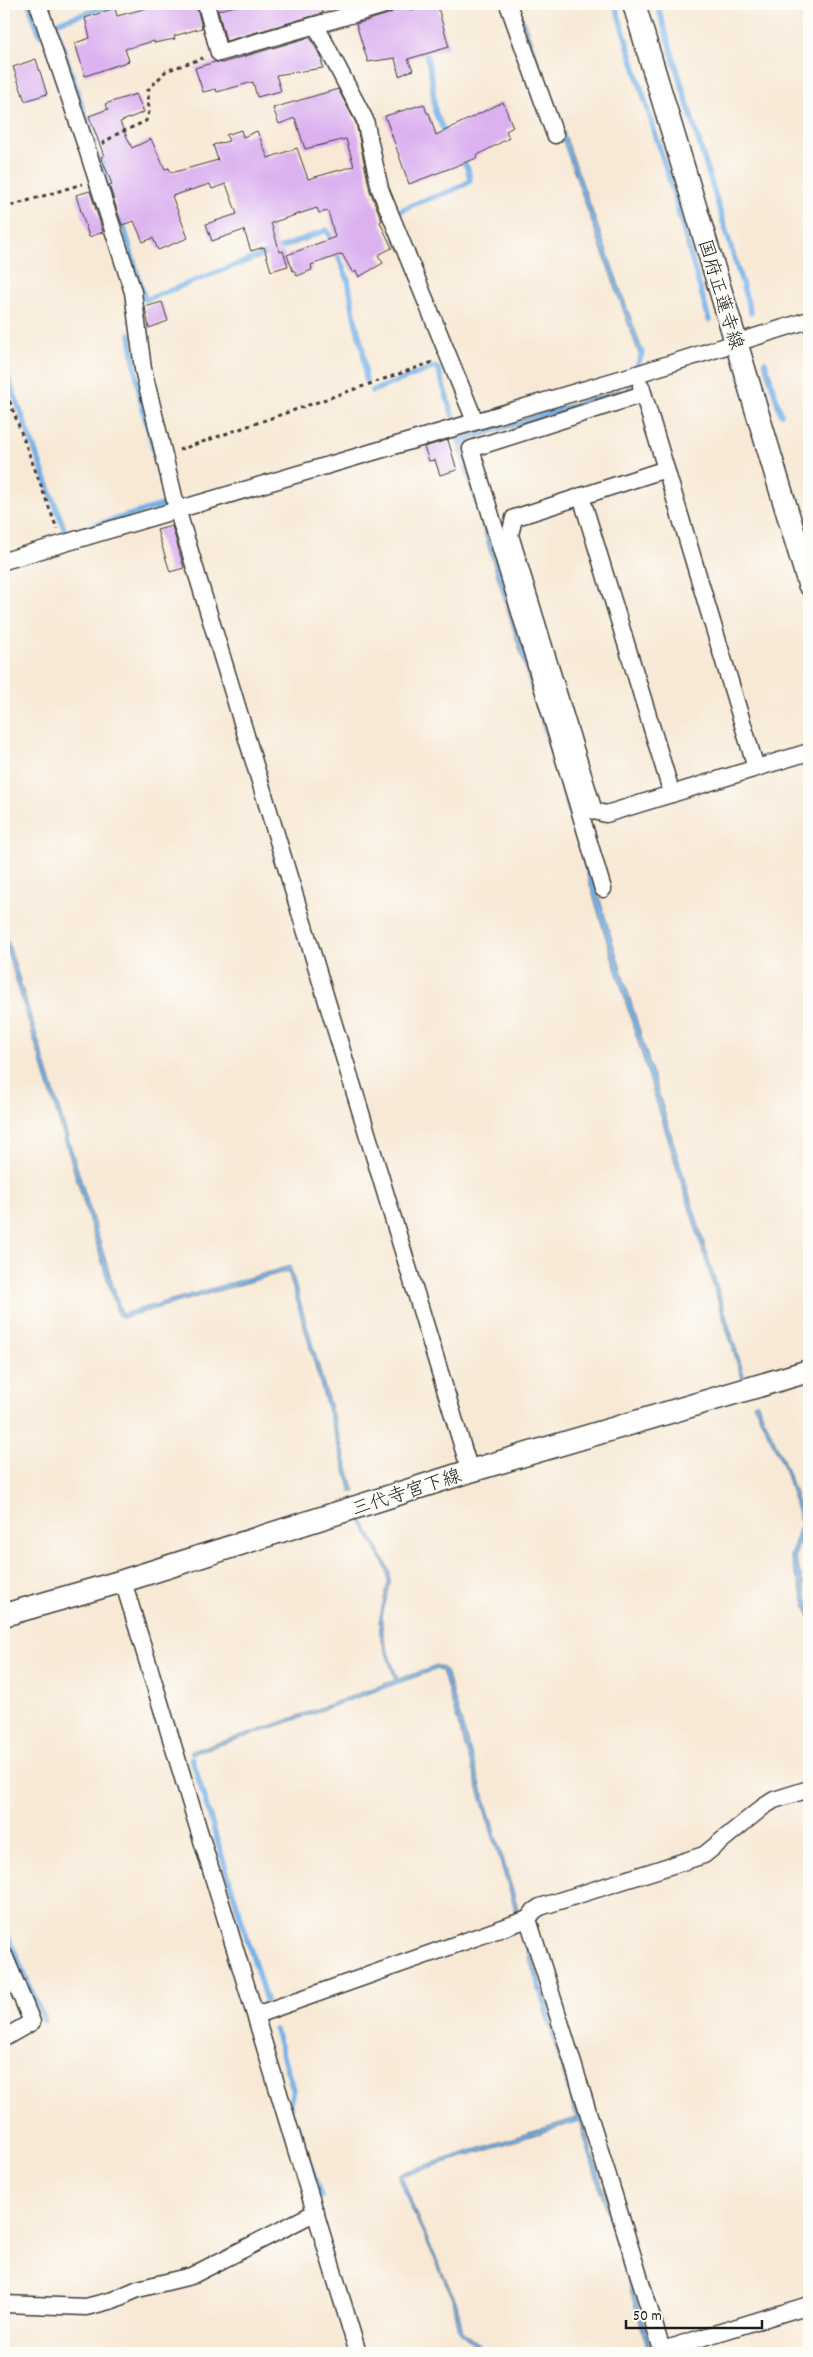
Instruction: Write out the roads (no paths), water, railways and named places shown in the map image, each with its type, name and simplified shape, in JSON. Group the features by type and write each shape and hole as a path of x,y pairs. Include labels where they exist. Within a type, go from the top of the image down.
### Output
{"main road":[{"name":"国府正蓮寺線","path":"634,4 809,584"},
{"name":"三代寺宮下線","path":"4,1615 123,1581 470,1470 809,1371"}],"street":[{"path":"38,4 133,292 143,370 177,509 470,1470"},
{"path":"206,4 219,53 388,4"},
{"path":"508,4 555,135"},
{"path":"316,26 365,120 380,189 475,421"},
{"path":"4,561 637,374 809,320"},
{"path":"637,374 756,768"},
{"path":"603,888 471,449 643,394"},
{"path":"666,469 514,518 510,534 594,811 606,814 809,752"},
{"path":"581,496 672,794"},
{"path":"123,1581 358,2353"},
{"path":"256,2014 528,1920 534,1911 540,1908 704,1856 769,1804 809,1789"},
{"path":"528,1920 663,2352 809,2305"},
{"path":"4,1955 32,2022 4,2038"},
{"path":"4,2304 86,2307 113,2300 138,2289 190,2276 316,2212"}],"water":[{"path":"514,4 518,4 644,355 640,357"},
{"path":"620,389 621,395 473,439 463,448 745,1378 742,1379 602,925 456,439"},
{"path":"4,928 122,1314 290,1266 355,1492 351,1492 288,1271 123,1318 118,1315 4,941"},
{"path":"757,1402 786,1466 805,1525 795,1556 809,1604 809,1617 790,1556 801,1524 783,1465 753,1403"},
{"path":"361,1522 364,1522 390,1571 391,1578 382,1616 382,1629 385,1644 398,1679 437,1666 441,1666 446,1671 519,1911 516,1913 442,1671 438,1669 258,1733 191,1754 190,1751 254,1732 395,1680 380,1634 379,1621 388,1581 387,1571"},
{"path":"526,1934 653,2353 649,2353 579,2121 402,2176 416,2214 457,2303 463,2332 480,2345 484,2353 480,2353 475,2345 459,2332 453,2299 403,2191 399,2178 400,2173 576,2118 522,1935"}],"waterway":[{"path":"29,4 40,35"},
{"path":"94,144 55,23 115,4"},
{"path":"413,4 416,15"},
{"path":"615,4 668,175 709,320"},
{"path":"657,4 751,313"},
{"path":"425,48 432,79 435,112 447,137"},
{"path":"98,156 113,195"},
{"path":"396,214 405,208 452,191 470,181 468,169 461,157"},
{"path":"121,217 145,300 327,230 348,280 355,320 363,350 366,381"},
{"path":"130,334 140,397 162,482"},
{"path":"621,393 627,391 642,354 641,350"},
{"path":"765,362 781,414"},
{"path":"4,367 66,534 72,533"},
{"path":"372,391 435,367 438,369 454,420"},
{"path":"80,530 166,504 166,495"},
{"path":"192,1758 266,2000"},
{"path":"4,1927 44,2020"},
{"path":"275,2030 293,2089 291,2107"},
{"path":"296,2123 321,2197"}]}
